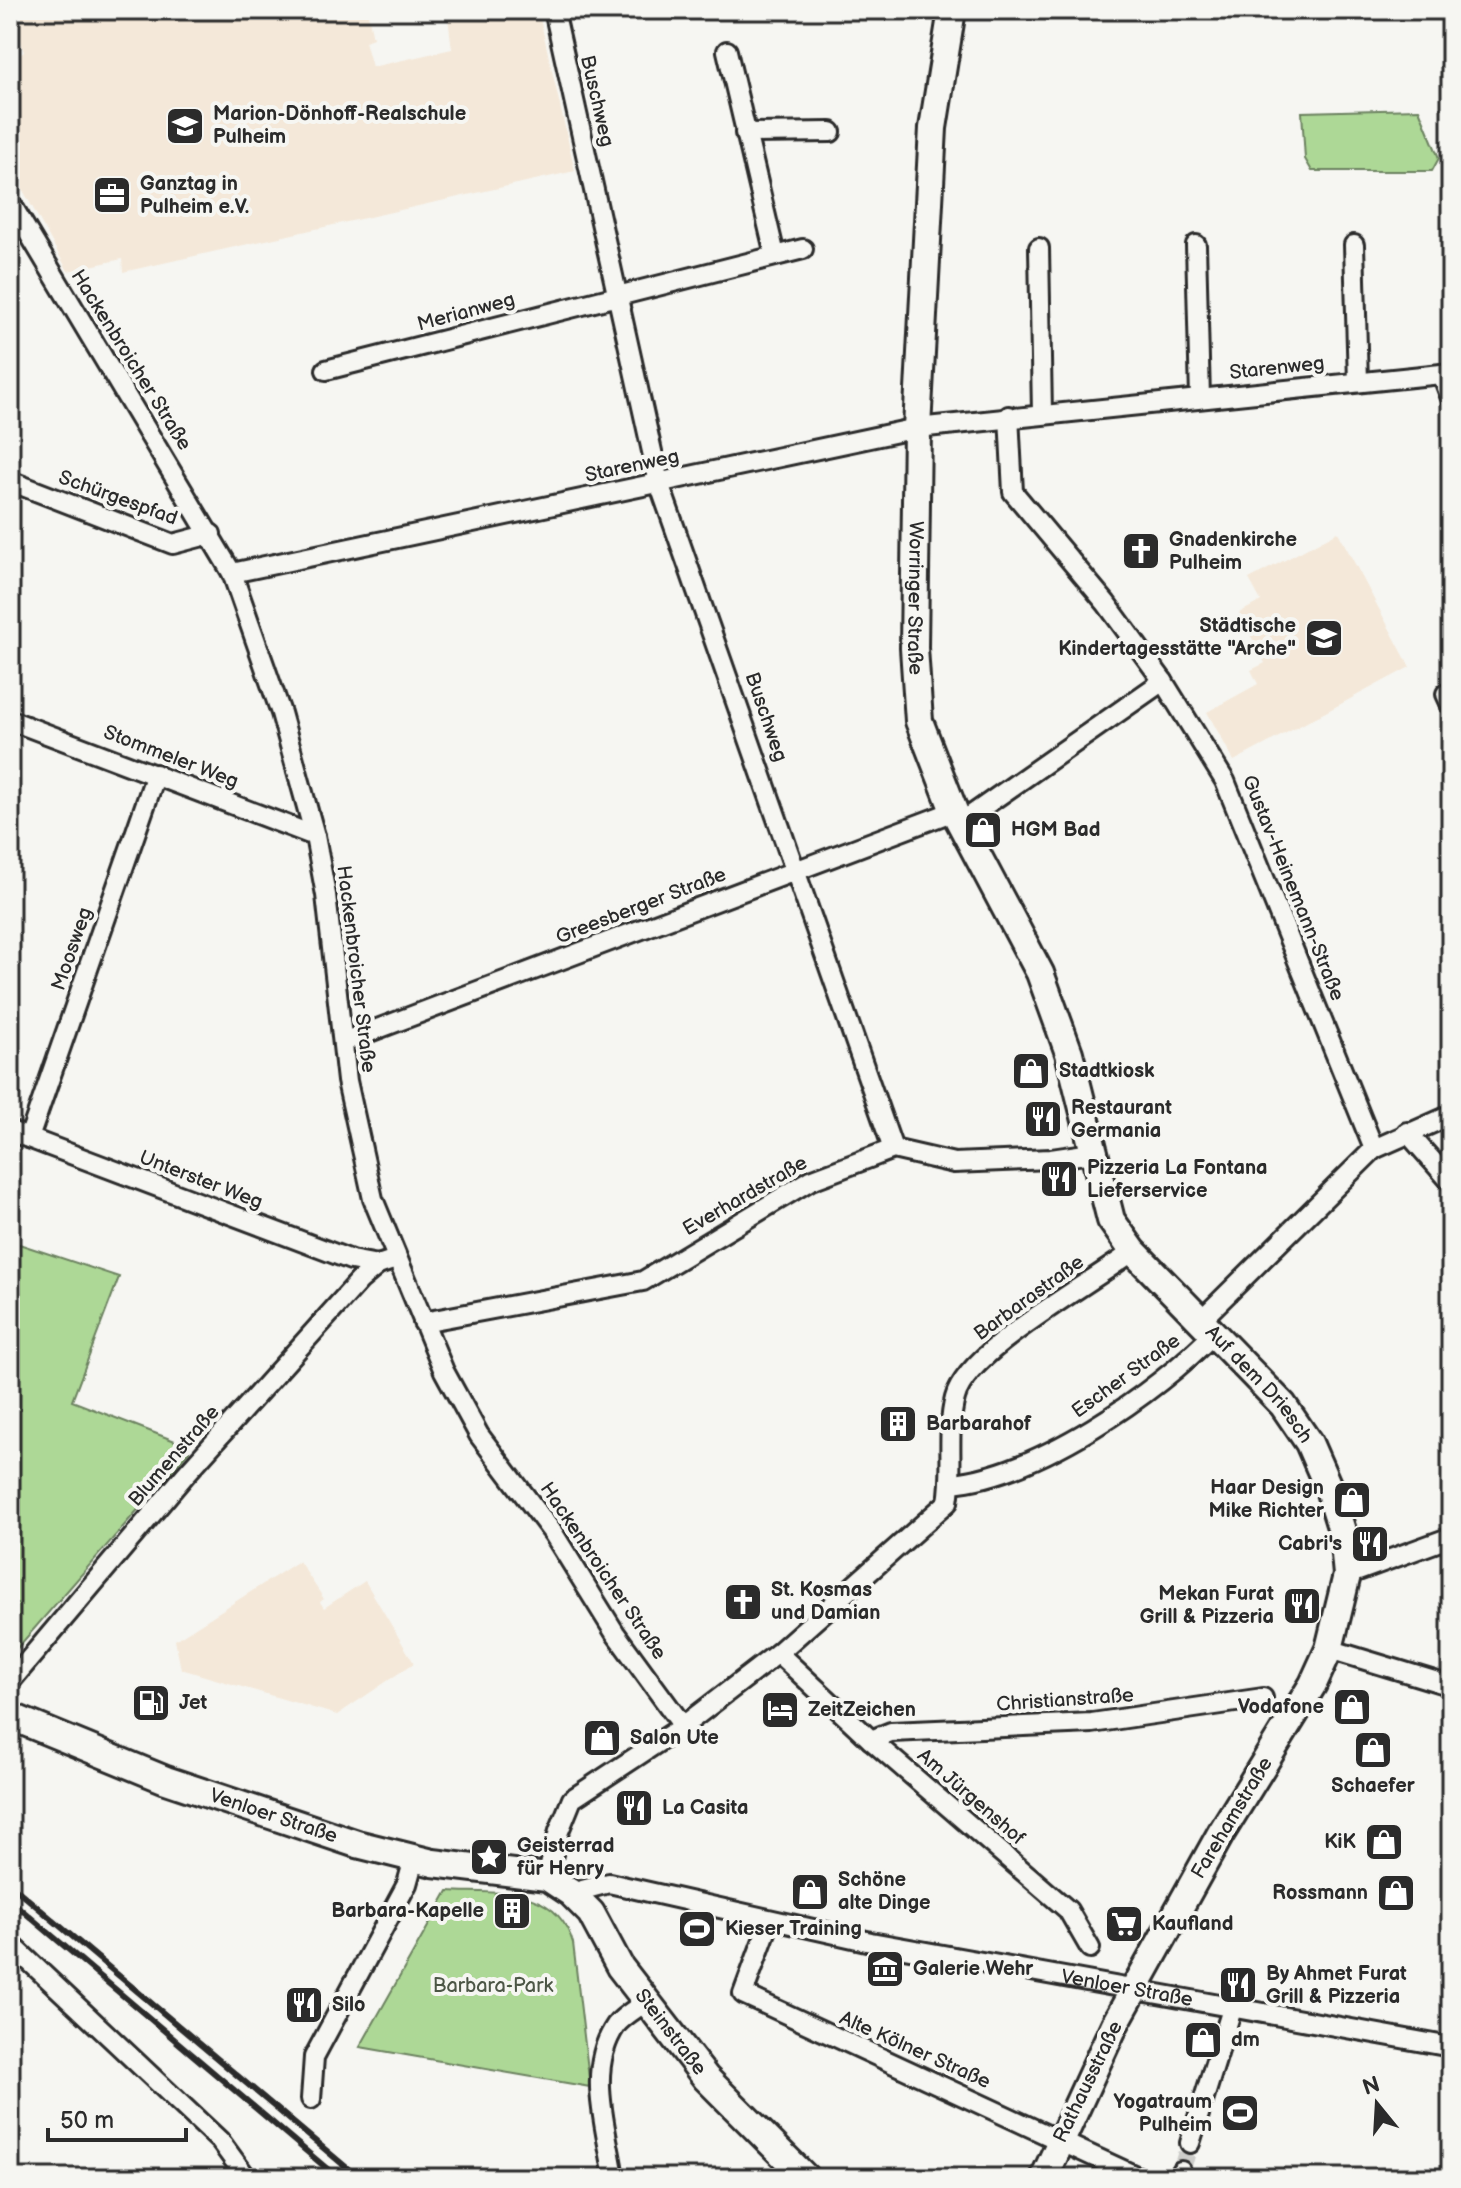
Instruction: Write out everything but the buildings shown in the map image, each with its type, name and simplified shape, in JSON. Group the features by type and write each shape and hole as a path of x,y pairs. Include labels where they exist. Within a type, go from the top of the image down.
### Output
{"main road":[{"name":"Worringer Straße","path":"952,10 933,128 917,428 914,648 919,721 957,817 1040,973 1069,1053 1092,1153"},
{"name":"Auf dem Driesch","path":"1092,1153 1111,1220 1133,1251 1283,1405 1309,1443 1329,1489 1343,1534 1347,1575 1329,1649"},
{"name":"Farehamstraße","path":"1136,1987 1221,1833 1313,1684 1329,1649"},
{"name":"Venloer Straße","path":"10,1716 233,1803 414,1859 547,1877"},
{"name":"Steinstraße","path":"547,1877 571,1893 591,1913 620,1967 706,2078 806,2178"},
{"name":"Rathausstraße","path":"1044,2178 1059,2140 1136,1987"}],"street":[{"name":"Buschweg","path":"554,10 659,483 893,1149"},
{"path":"727,51 775,255"},
{"path":"745,133 831,132"},
{"name":"Hackenbroicher Straße","path":"10,202 232,573 281,713 315,836 326,895 347,1081 387,1262 423,1322 479,1435 553,1533 615,1633 683,1726"},
{"name":"Starenweg","path":"1196,245 1200,398"},
{"path":"1354,245 1358,382"},
{"path":"1039,248 1042,413"},
{"path":"618,295 803,249"},
{"name":"Merianweg","path":"326,370 618,295"},
{"path":"1446,374 1451,398"},
{"name":"Starenweg","path":"232,573 917,428 1009,416 1446,374"},
{"name":"Gustav-Heinemann-Straße","path":"1009,416 1013,492 1097,590 1163,681 1225,781 1374,1149"},
{"name":"Schürgespfad","path":"10,481 173,544 211,534"},
{"name":"Greesberger Straße","path":"343,1042 796,872 957,817 1163,681"},
{"name":"Stommeler Weg","path":"10,720 315,836"},
{"name":"Moosweg","path":"29,1138 156,774"},
{"name":"Escher Straße","path":"951,1483 977,1481 1083,1436 1184,1365 1207,1327 1374,1149 1451,1115"},
{"name":"Unterster Weg","path":"10,1131 351,1260 387,1262"},
{"path":"1407,1132 1451,1182"},
{"path":"893,1149 954,1163 1051,1159 1092,1153"},
{"name":"Everhardstraße","path":"423,1322 643,1281 811,1180 893,1149"},
{"name":"Barbarastraße","path":"951,1483 950,1424 956,1395 966,1375 1005,1340 1133,1251"},
{"name":"Blumenstraße","path":"10,1682 185,1475 360,1280 387,1262"},
{"path":"547,1877 559,1831 572,1799 683,1726 778,1653 948,1502 951,1483"},
{"path":"1347,1575 1451,1537"},
{"path":"1329,1649 1451,1686"},
{"name":"Am Jürgenshof","path":"778,1653 871,1740 1068,1910 1090,1948"},
{"name":"Christianstraße","path":"871,1740 891,1732 1092,1723 1263,1698"},
{"path":"311,2099 314,2057 407,1884 414,1859"},
{"name":"Venloer Straße","path":"571,1893 609,1883 770,1921 1136,1987 1232,2009 1451,2047"},
{"name":"Alte Kölner Straße","path":"770,1921 743,1994 1140,2178"},
{"path":"10,1943 220,2141 247,2178"},
{"path":"614,2178 598,2069 603,2049 618,2023 645,2002"},
{"path":"1190,2143 1232,2009"}],"shaded area":[{"name":"Marion-Dönhoff-Realschule Pulheim","path":"10,10 367,10 373,38 365,41 372,67 452,49 447,10 538,10 575,171 123,272 122,259 68,271 10,167 10,55 17,57 24,52"},
{"name":"Städtische Kindertagesstätte \"Arche\"","path":"1338,532 1410,667 1234,761 1207,712 1258,684 1251,670 1265,663 1239,613 1261,601 1249,579"},
{"path":"299,1561 324,1599 320,1602 324,1608 365,1581 414,1663 337,1715 181,1669 175,1640"}],"green space":[{"path":"1419,109 1439,158 1432,171 1312,171 1305,159 1302,112"},
{"path":"10,1241 119,1277 72,1401 175,1441 189,1451 14,1652 10,1649"},
{"name":"Barbara-Park","path":"448,1891 523,1896 553,1911 565,1924 573,1943 590,2087 360,2047"}],"tunnel":[{"path":"1181,2171 1190,2143"}],"railway":[{"path":"10,1884 359,2178"},
{"path":"10,1900 338,2178"}],"place":[{"name":"Marion-Dönhoff-Realschule Pulheim","path":"185,126"},
{"name":"Ganztag in Pulheim e.V.","path":"112,195"},
{"name":"Gnadenkirche Pulheim","path":"1141,551"},
{"name":"Städtische Kindertagesstätte \"Arche\"","path":"1324,638"},
{"name":"HGM Bad","path":"983,830"},
{"name":"Stadtkiosk","path":"1031,1071"},
{"name":"Restaurant Germania","path":"1043,1119"},
{"name":"Pizzeria La Fontana Lieferservice","path":"1059,1179"},
{"name":"Barbarahof","path":"898,1424"},
{"name":"Haar Design Mike Richter","path":"1352,1500"},
{"name":"Cabri's","path":"1370,1544"},
{"name":"St. Kosmas und Damian","path":"743,1602"},
{"name":"Mekan Furat Grill & Pizzeria","path":"1302,1606"},
{"name":"Jet","path":"151,1703"},
{"name":"Vodafone","path":"1352,1707"},
{"name":"ZeitZeichen","path":"780,1710"},
{"name":"Salon Ute","path":"602,1738"},
{"name":"Schaefer","path":"1373,1750"},
{"name":"La Casita","path":"634,1808"},
{"name":"KiK","path":"1384,1842"},
{"name":"Geisterrad für Henry","path":"489,1857"},
{"name":"Schöne alte Dinge","path":"810,1892"},
{"name":"Rossmann","path":"1396,1893"},
{"name":"Barbara-Kapelle","path":"512,1911"},
{"name":"Kaufland","path":"1124,1924"},
{"name":"Kieser Training","path":"697,1929"},
{"name":"Galerie Wehr","path":"885,1969"},
{"name":"By Ahmet Furat Grill & Pizzeria","path":"1238,1985"},
{"name":"Silo","path":"304,2005"},
{"name":"dm","path":"1203,2040"},
{"name":"Yogatraum Pulheim","path":"1240,2113"}]}
